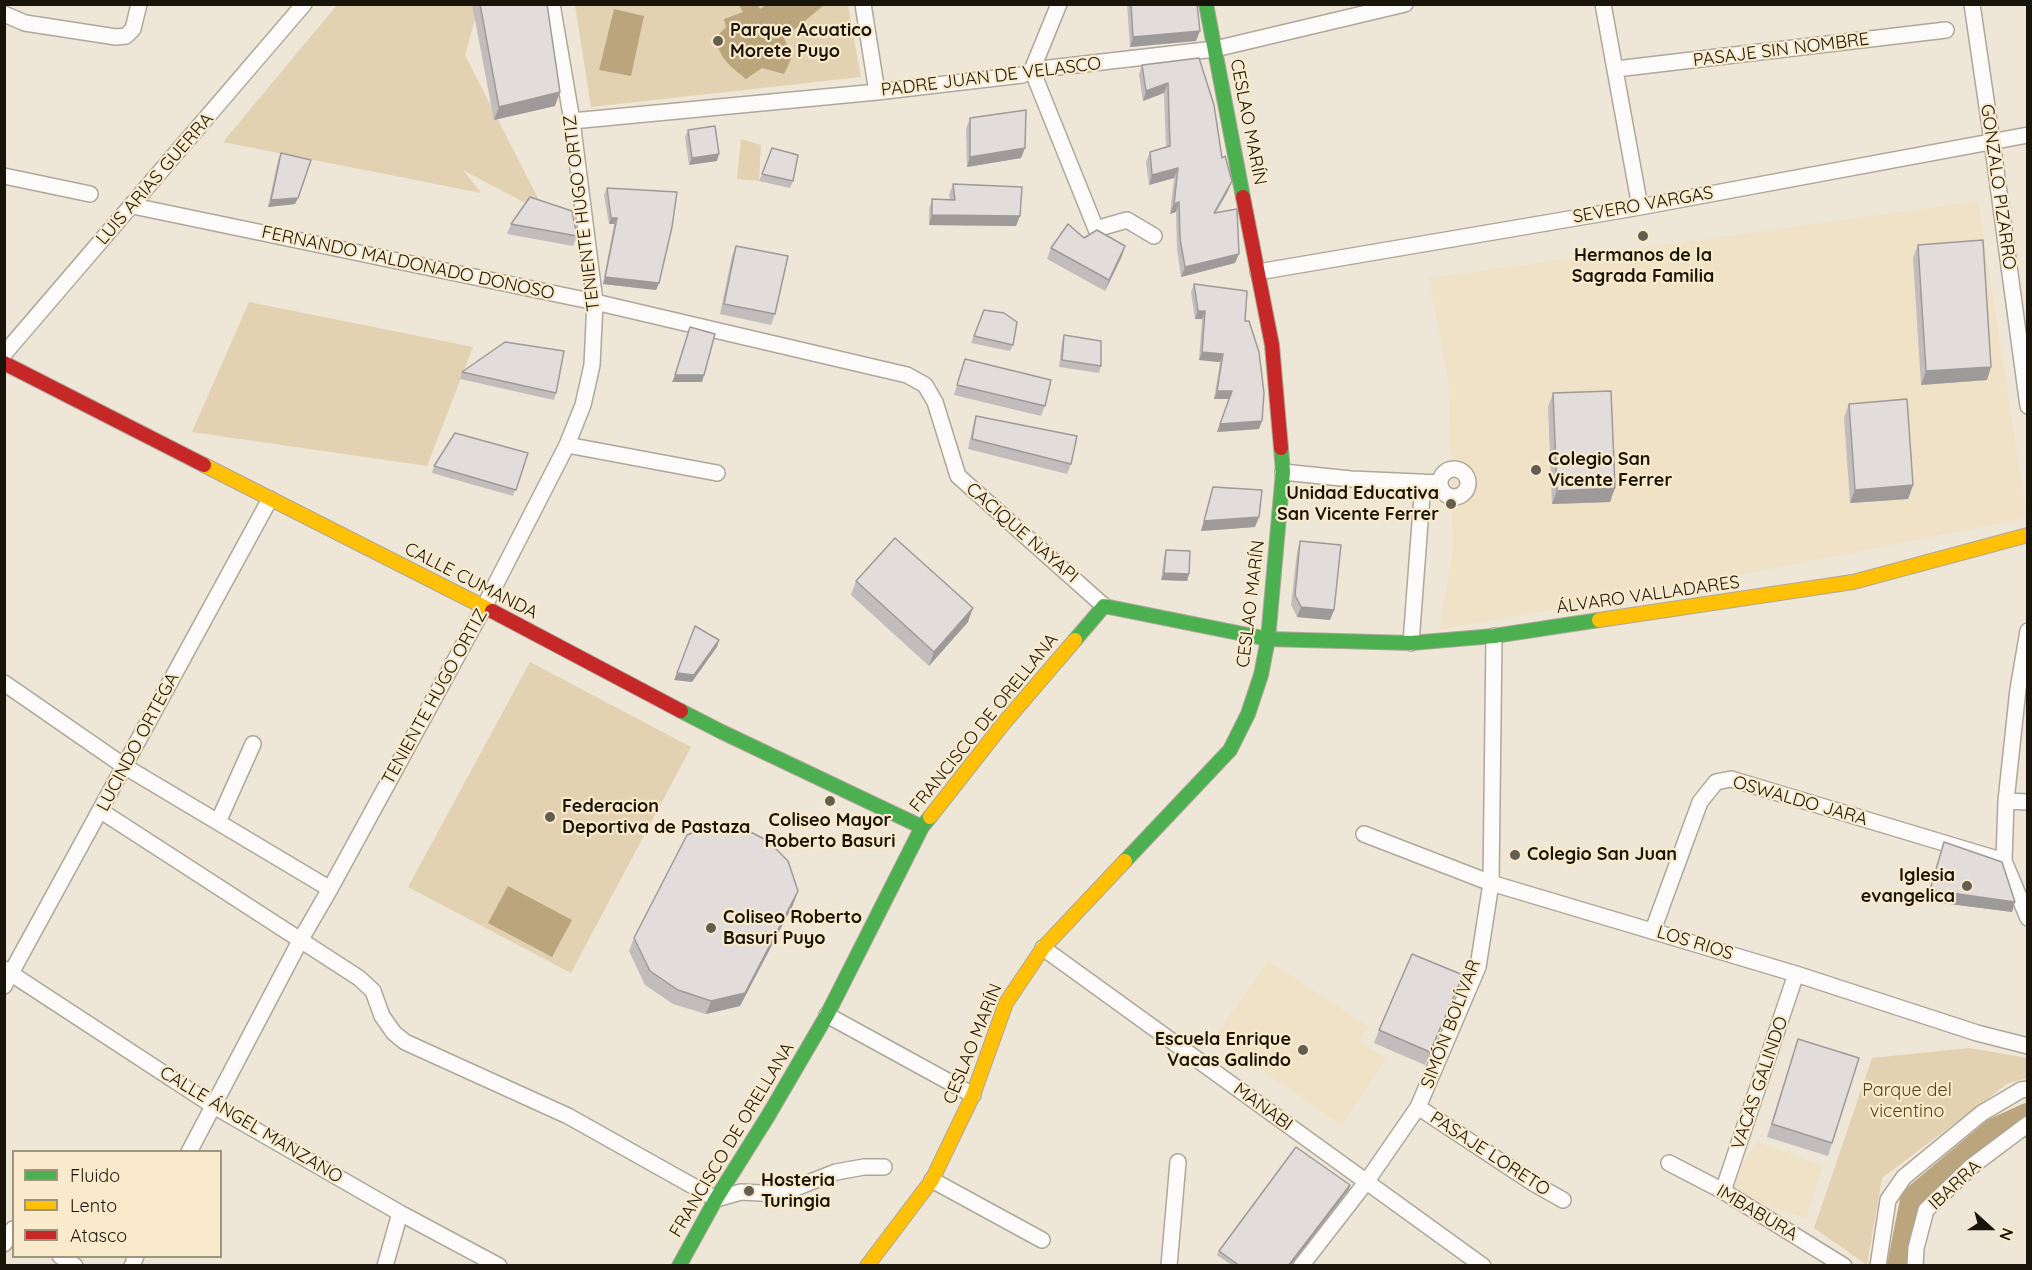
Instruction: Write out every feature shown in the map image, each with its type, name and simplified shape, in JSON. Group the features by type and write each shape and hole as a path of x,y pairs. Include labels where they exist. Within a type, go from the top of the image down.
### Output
{"street":[{"path":"4,14 25,23 116,38 126,36 133,29 139,4"},
{"name":"LUIS ARIAS GUERRA","path":"4,354 304,4"},
{"name":"TENIENTE HUGO ORTIZ","path":"190,1150 301,939 484,607 567,445 583,405 592,365 595,302 572,121 552,4"},
{"path":"863,4 877,92"},
{"path":"1059,4 1032,70 1096,229 1127,220 1154,236"},
{"name":"CESLAO MARÍN","path":"867,1266 932,1180 973,1095 1006,1003 1043,948 1230,750 1252,704 1261,675 1268,639 1283,472 1272,345 1206,4"},
{"name":"PADRE JUAN DE VELASCO","path":"572,121 877,92 1022,75 1032,70 1215,49 1405,4"},
{"path":"1603,4 1640,207"},
{"name":"GONZALO PIZARRO","path":"1972,4 2028,406"},
{"name":"PASAJE SIN NOMBRE","path":"1616,69 1946,30"},
{"name":"SEVERO VARGAS","path":"1258,272 1640,207 2028,135"},
{"path":"4,176 90,194"},
{"name":"FERNANDO MALDONADO DONOSO","path":"133,206 595,302 907,375 925,385"},
{"name":"CALLE CUMANDA","path":"4,363 484,607 722,732 922,827"},
{"name":"CACIQUE NAYAPI","path":"925,385 935,402 958,476 1104,606"},
{"path":"567,445 717,473"},
{"path":"1283,472 1351,479 1440,483"},
{"path":"1411,643 1423,482"},
{"name":"LUCINDO ORTEGA","path":"6,976 101,811 270,499"},
{"name":"ÁLVARO VALLADARES","path":"1268,639 1411,643 1494,636 1853,582 2028,535"},
{"path":"1104,606 1268,639"},
{"name":"FRANCISCO DE ORELLANA","path":"679,1266 716,1198 768,1116 827,1015 922,827 1003,724 1104,606"},
{"path":"2028,631 2018,689 2006,801 2004,861 2028,918"},
{"name":"SIMÓN BOLÍVAR","path":"1301,1266 1367,1182 1418,1107 1478,967 1491,883 1494,636"},
{"path":"4,683 124,766 330,889"},
{"path":"218,822 253,744"},
{"name":"OSWALDO JARA","path":"1653,930 1700,802 1716,782 1731,779 2004,861"},
{"path":"2006,801 2028,802"},
{"path":"101,811 359,978 373,991 382,1016 394,1033 405,1042 568,1116 716,1198 741,1192 780,1194 836,1172 864,1167 884,1167"},
{"name":"LOS RIOS","path":"1364,834 1491,883 1796,974 1977,1033 2028,1046"},
{"name":"MANABI","path":"1043,948 1481,1265"},
{"name":"VACAS GALINDO","path":"1723,1191 1796,974"},
{"name":"CALLE ÁNGEL MANZANO","path":"6,976 212,1105 400,1213 499,1266"},
{"path":"827,1015 973,1095"},
{"path":"1878,1266 1888,1200 1904,1177 1982,1113 2021,1090 2028,1089"},
{"name":"PASAJE LORETO","path":"1418,1107 1533,1183 1563,1200"},
{"name":"IBARRA","path":"1915,1266 1916,1248 1926,1210 1972,1166 2028,1124"},
{"path":"1169,1266 1178,1162"},
{"name":"IMBABURA","path":"1669,1163 1723,1191 1844,1266"},
{"path":"932,1180 1042,1240"},
{"path":"385,1266 400,1213"},
{"path":"4,1244 12,1231"},
{"path":"62,1258 75,1266"}],"shaded area":[{"name":"Parque Acuatico Morete Puyo","path":"739,5 758,5 760,9 766,5 824,5 784,38 792,57 784,74 762,68 746,79 726,61 715,38 726,27 724,19 743,12"},
{"path":"614,9 644,16 631,76 599,70"},
{"path":"1978,201 2027,518 1739,575 1439,630 1453,552 1449,385 1429,278"},
{"path":"508,886 572,920 552,957 488,923"},
{"name":"Escuela Enrique Vacas Galindo","path":"1268,961 1369,1027 1359,1041 1387,1059 1341,1125 1215,1037"},
{"path":"1758,1142 1823,1166 1806,1218 1723,1191"}],"green space":[{"path":"337,5 479,5 465,55 546,214 463,170 481,193 223,142"},
{"name":"Parque Acuatico Morete Puyo","path":"575,5 848,5 861,77 591,107"},
{"path":"741,139 761,145 759,181 737,179"},
{"path":"249,302 473,347 427,466 192,432"},
{"name":"Federacion Deportiva de Pastaza","path":"530,662 691,747 571,973 408,887"},
{"name":"Parque del vicentino","path":"1969,1048 2027,1058 2027,1078 2007,1084 1882,1178 1867,1265 1814,1228 1872,1058"}],"building":[{"path":"480,4 547,4 560,92 499,107"},
{"path":"1131,4 1197,4 1200,31 1133,37"},
{"path":"1199,58 1214,105 1222,158 1225,156 1232,181 1214,213 1237,209 1239,254 1185,267 1180,239 1179,202 1174,204 1178,168 1152,175 1150,152 1170,146 1168,83 1146,91 1142,65"},
{"path":"1026,110 1025,148 970,157 970,118"},
{"path":"715,126 719,154 692,158 688,130"},
{"path":"772,148 798,155 793,181 762,174"},
{"path":"281,153 311,160 298,198 271,200"},
{"path":"953,184 1022,187 1020,216 932,215 932,199 955,200"},
{"path":"607,188 677,192 672,227 659,283 605,277 617,218 611,218"},
{"path":"530,197 572,211 577,236 511,224"},
{"path":"1068,224 1084,238 1097,230 1125,246 1109,280 1051,248"},
{"path":"1983,240 1991,367 1926,371 1918,245"},
{"path":"736,246 788,256 775,314 724,304"},
{"path":"1194,284 1247,291 1245,321 1249,321 1259,352 1264,393 1262,421 1220,424 1232,391 1217,391 1223,354 1202,352 1205,311 1198,311"},
{"path":"984,310 1004,313 1017,322 1013,345 974,336"},
{"path":"690,327 715,334 704,375 675,375"},
{"path":"1064,335 1101,341 1101,366 1062,360"},
{"path":"505,342 564,351 556,393 462,372"},
{"path":"965,359 1051,380 1045,406 957,385"},
{"path":"1611,391 1615,488 1557,491 1553,393"},
{"path":"1907,399 1913,485 1855,490 1849,404"},
{"path":"976,416 1077,436 1071,464 972,439"},
{"path":"455,433 528,453 516,490 434,466"},
{"path":"1213,487 1262,490 1259,517 1204,521"},
{"path":"895,538 973,608 934,652 856,581"},
{"path":"1300,541 1341,545 1334,610 1301,607 1295,595"},
{"path":"1166,550 1190,551 1189,574 1164,573"},
{"path":"695,626 719,640 694,675 677,673"},
{"name":"Coliseo Roberto Basuri Puyo","path":"714,824 743,828 768,841 788,861 798,891 745,993 711,1001 678,990 650,971 634,938 687,835"},
{"name":"Iglesia evangelica","path":"1944,842 2002,862 2015,902 1930,890"},
{"path":"1412,954 1463,975 1430,1052 1379,1030"},
{"path":"1798,1039 1859,1058 1832,1143 1772,1124"},
{"path":"1296,1147 1350,1185 1288,1266 1240,1266 1219,1251"}],"waterway":[{"path":"1903,1266 1916,1201 1997,1133 2028,1119"}],"traffic: fast":[{"path":"1206,4 1243,197"},
{"path":"1125,861 1230,750 1248,714 1261,675 1268,639 1283,472 1281,448"},
{"path":"1075,640 1104,606 1268,639 1411,643 1494,636 1599,620"},
{"path":"681,711 922,827"},
{"path":"679,1266 716,1199 827,1015 922,827 930,817"}],"traffic: slow":[{"path":"204,465 492,611"},
{"path":"1599,620 1853,582 2028,535"},
{"path":"930,817 1003,724 1075,640"},
{"path":"867,1266 932,1180 973,1095 1006,1003 1043,948 1125,861"}],"traffic: jam":[{"path":"1243,197 1272,345 1281,448"},
{"path":"4,363 204,465"},
{"path":"492,611 681,711"}],"place":[{"name":"Parque Acuatico Morete Puyo","path":"718,41"},
{"name":"Hermanos de la Sagrada Familia","path":"1643,236"},
{"name":"Colegio San Vicente Ferrer","path":"1536,470"},
{"name":"Unidad Educativa San Vicente Ferrer","path":"1451,504"},
{"name":"Coliseo Mayor Roberto Basuri","path":"830,801"},
{"name":"Federacion Deportiva de Pastaza","path":"550,817"},
{"name":"Colegio San Juan","path":"1515,855"},
{"name":"Iglesia evangelica","path":"1967,886"},
{"name":"Coliseo Roberto Basuri Puyo","path":"711,928"},
{"name":"Escuela Enrique Vacas Galindo","path":"1303,1050"},
{"name":"Hosteria Turingia","path":"749,1191"}]}
